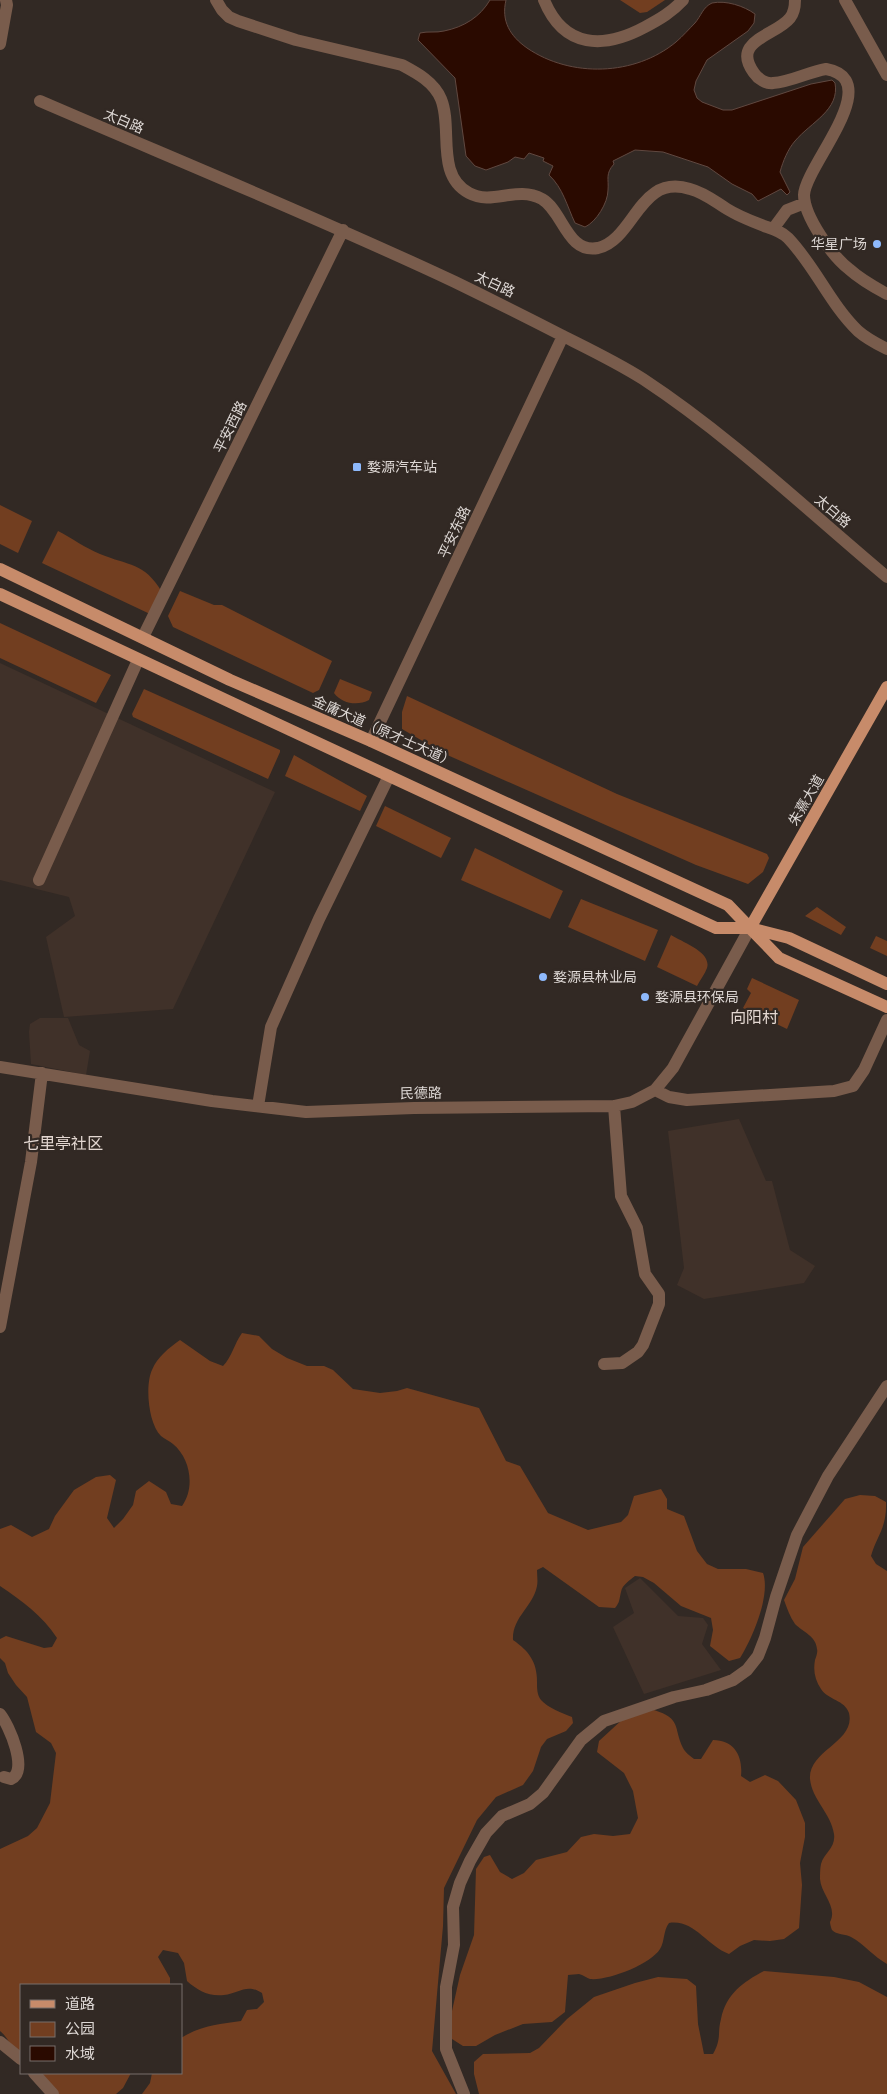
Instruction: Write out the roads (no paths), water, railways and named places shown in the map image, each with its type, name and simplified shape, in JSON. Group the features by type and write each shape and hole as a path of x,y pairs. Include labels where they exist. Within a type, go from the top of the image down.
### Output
{"main road":[{"name":"金庸大道（原才士大道）","path":"0,569 230,680 371,741 728,905 779,958 887,1007"},
{"path":"0,594 716,928 750,928 789,938 887,984"},
{"name":"朱熹大道","path":"750,928 887,686"}],"street":[{"path":"0,44 7,5 6,0"},
{"path":"216,0 229,17 238,21 296,40 402,65 416,73 434,87 441,99 450,170 463,190 470,194 486,198 528,193 536,196 544,200 553,209 569,235 578,245 597,248 616,238 645,200 654,194 671,187 688,188 705,194 744,218 773,228 786,236 810,263 859,331 887,349"},
{"path":"544,0 550,15 562,28 582,39 597,42 614,41 640,29 672,12 682,0"},
{"path":"795,0 794,11 790,18 753,43 748,54 750,67 755,75 765,82 782,82 806,73 826,69 843,78 848,86 849,96 844,114 809,177 804,193 804,203 815,226 838,259 860,277 887,294"},
{"path":"845,0 887,75"},
{"name":"太白路","path":"40,101 344,230 520,313 641,378 703,422 765,471 824,525 887,577"},
{"path":"773,228 787,210 804,203"},
{"name":"平安西路","path":"143,637 344,230"},
{"name":"平安东路","path":"371,741 564,336"},
{"path":"39,880 138,660"},
{"path":"258,1106 270,1028 319,919 389,776"},
{"name":"民德路","path":"0,1067 212,1101 306,1112 414,1108 614,1106 632,1102 655,1090 673,1068 750,928"},
{"path":"655,1090 669,1097 687,1100 834,1091 853,1086 864,1070 887,1020"},
{"path":"0,1327 30,1162 42,1074"},
{"path":"604,1364 622,1363 638,1352 643,1345 659,1304 659,1294 645,1274 637,1228 621,1196 614,1106"},
{"path":"464,2094 446,2049 446,1987 454,1945 453,1907 460,1883 486,1833 502,1816 530,1804 543,1793 581,1740 604,1720 674,1697 706,1690 733,1680 747,1670 758,1656 765,1638 776,1597 797,1536 828,1476 887,1386"},
{"path":"0,1714 14,1743 18,1762 16,1776 11,1779 4,1777"},
{"path":"0,2042 20,2058"},
{"path":"35,2074 53,2094"}],"water":[{"path":"490,0 506,0 505,15 508,27 527,48 544,58 563,64 603,69 642,62 660,53 676,42 695,23 706,7 712,3 735,4 755,14 754,23 748,31 707,60 696,81 694,90 697,98 702,102 723,110 732,110 811,84 832,80 835,83 833,101 823,115 795,141 786,155 780,172 790,192 787,195 781,189 758,201 752,194 732,184 708,167 663,152 635,150 613,161 614,164 608,174 607,195 604,206 597,217 585,227 575,223 561,191 549,175 553,166 543,161 544,158 529,153 524,159 515,157 508,162 486,170 475,166 466,156 455,78 418,40 420,33 444,31 465,24 476,16"}],"place":[{"name":"华星广场","path":"877,244"},
{"name":"婺源汽车站","path":"357,467"},
{"name":"婺源县林业局","path":"543,977"},
{"name":"婺源县环保局","path":"645,997"}],"district":[{"name":"向阳村","path":"754,1017"},
{"name":"七里亭社区","path":"63,1143"}]}
